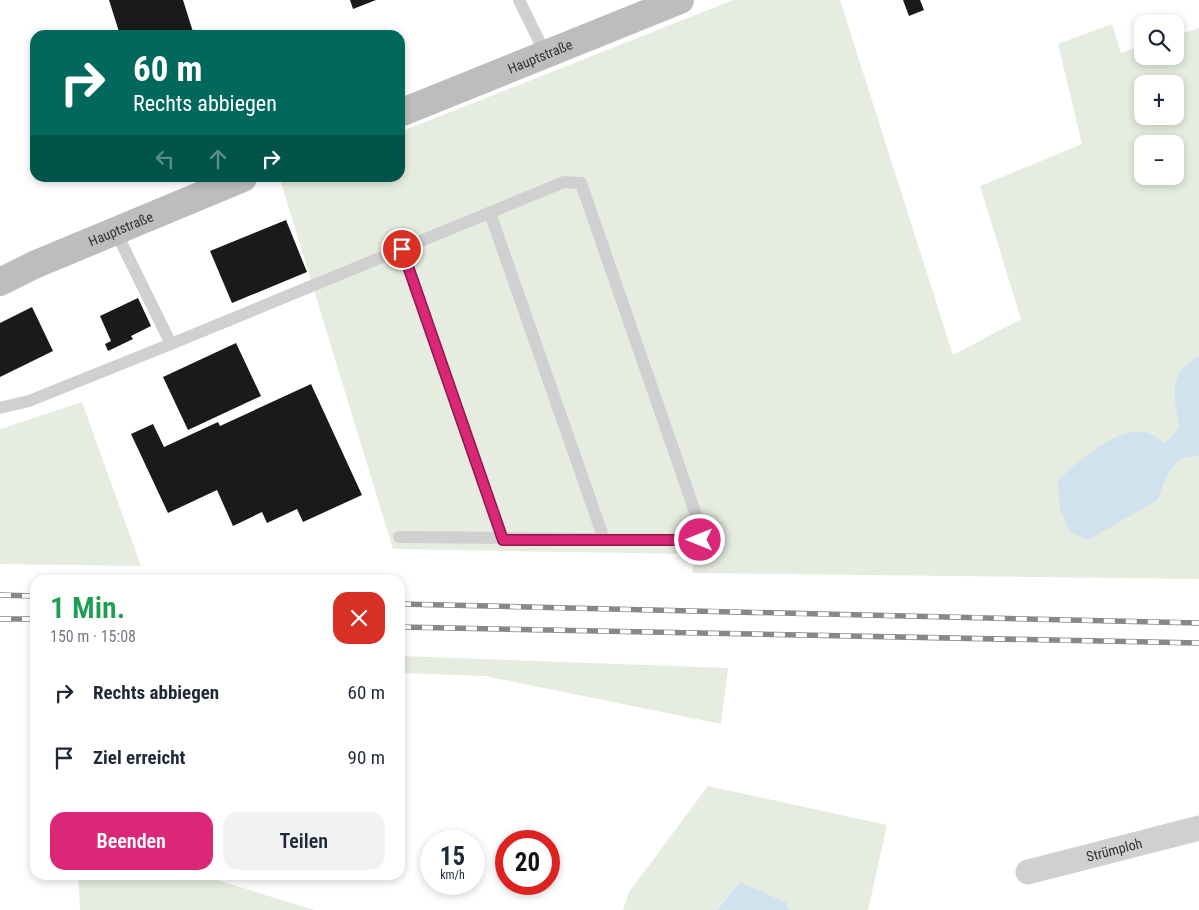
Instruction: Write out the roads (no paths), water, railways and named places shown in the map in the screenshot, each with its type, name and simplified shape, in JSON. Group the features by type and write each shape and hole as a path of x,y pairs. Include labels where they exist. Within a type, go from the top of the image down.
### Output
{"main road":[{"name":"Hauptstraße","path":"405,111 545,53 652,5 680,0"},
{"name":"Hauptstraße","path":"0,282 115,230 233,182"}],"street":[{"name":"Strümploh","path":"1028,872 1199,828"}],"lane":[{"path":"519,0 545,53"},
{"path":"0,408 29,400 171,344 564,182 581,183 702,532 700,540 503,540 399,537"},
{"path":"490,213 604,540"},
{"path":"115,230 171,344"},
{"path":"402,249 503,540"}],"water":[{"path":"1199,356 1199,456 1182,460 1171,469 1158,500 1088,540 1070,532 1060,508 1058,480 1100,446 1125,434 1137,431 1149,433 1165,443 1179,427 1174,395 1177,378 1181,370 1188,363"},
{"path":"740,882 786,902 790,910 717,910"}],"railway":[{"path":"0,595 30,596"},
{"path":"405,604 1199,623"},
{"path":"0,619 30,619"},
{"path":"405,627 1199,643"}]}
